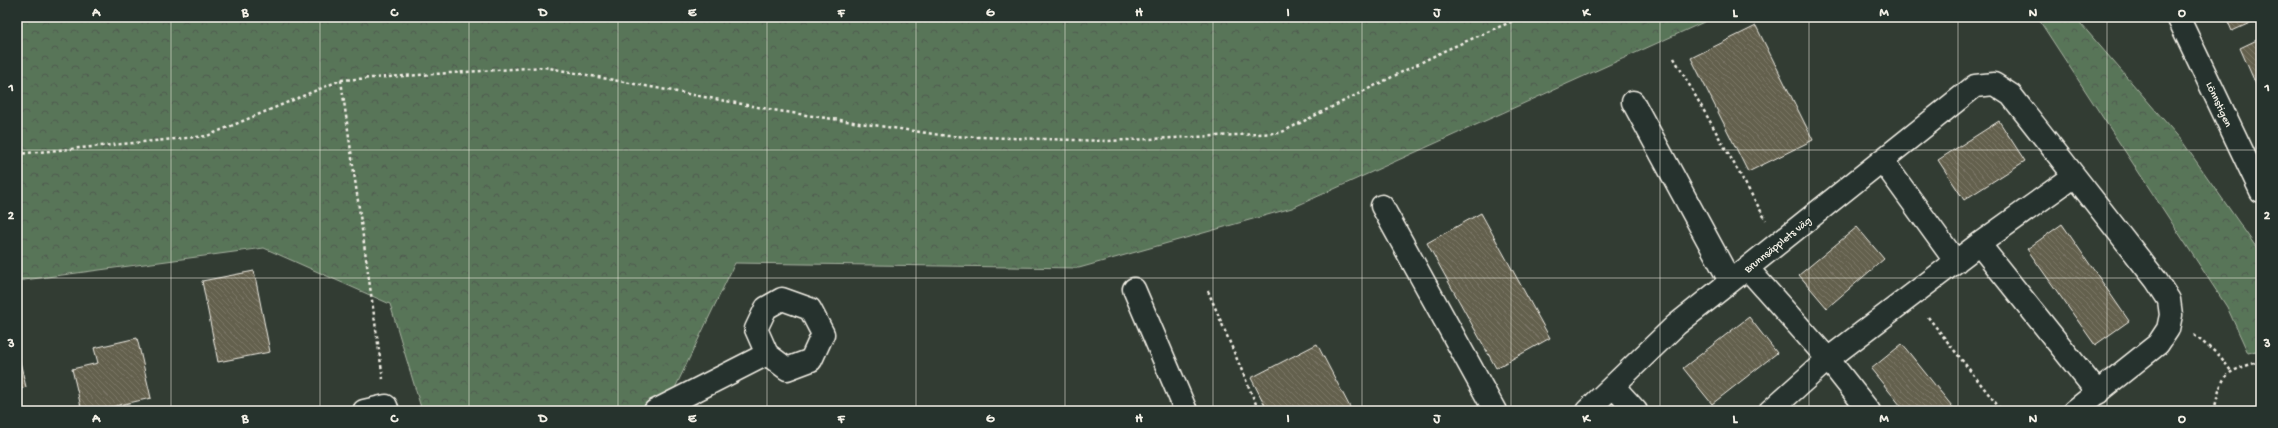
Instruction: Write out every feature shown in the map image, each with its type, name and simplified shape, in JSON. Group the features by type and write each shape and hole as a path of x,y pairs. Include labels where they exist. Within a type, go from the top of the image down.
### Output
{"street":[{"name":"Lönnstigen","path":"2178,17 2261,191"},
{"name":"Brunnsäpplets väg","path":"1587,411 1676,325 1975,86 1994,84 2012,95 2074,176"},
{"path":"1633,102 1730,281"},
{"path":"1882,160 1956,262"},
{"path":"1770,411 1828,359 1979,244 2074,176 2156,280 2169,300 2172,315 2168,329 2158,344 2098,394 2074,411"},
{"path":"1382,206 1495,411"},
{"path":"1979,244 2098,394"},
{"path":"1747,268 1828,359 1869,411"},
{"path":"1134,288 1186,411"},
{"path":"655,411 767,354"},
{"path":"1613,386 1636,411"},
{"path":"364,411 387,408"}],"path":[{"path":"17,154 207,136 341,80 544,67 779,110 947,136 1107,141 1280,133 1446,50 1522,17"},
{"path":"1674,58 1779,243"},
{"path":"341,80 387,408"},
{"path":"1208,291 1259,411"},
{"path":"1911,296 2002,411"},
{"path":"2172,315 2220,356 2231,370"},
{"path":"2214,411 2221,383 2231,370 2261,361"}],"green space":[{"path":"17,17 1715,17 1292,208 1079,268 735,263 664,411 422,411 390,304 264,248 17,281"},
{"path":"2037,17 2075,17 2182,141 2261,254 2261,350 2248,353 2227,307"}],"building":[{"path":"2226,17 2261,17 2261,18 2232,31"},
{"path":"1756,26 1813,140 1748,172 1691,58"},
{"path":"2261,38 2261,96 2240,48"},
{"path":"1999,121 2025,161 1964,200 1938,160"},
{"path":"1481,213 1550,338 1496,368 1427,243"},
{"path":"2062,224 2129,321 2095,345 2027,249"},
{"path":"1857,227 1884,259 1827,308 1799,275"},
{"path":"254,271 270,352 218,362 202,281"},
{"path":"1749,317 1777,353 1712,404 1683,368"},
{"path":"137,338 151,398 93,411 82,411 72,369 98,363 94,348"},
{"path":"1317,344 1352,411 1268,411 1251,378"},
{"path":"1902,344 1956,411 1905,411 1871,369"},
{"path":"17,349 26,387 17,390"}]}
